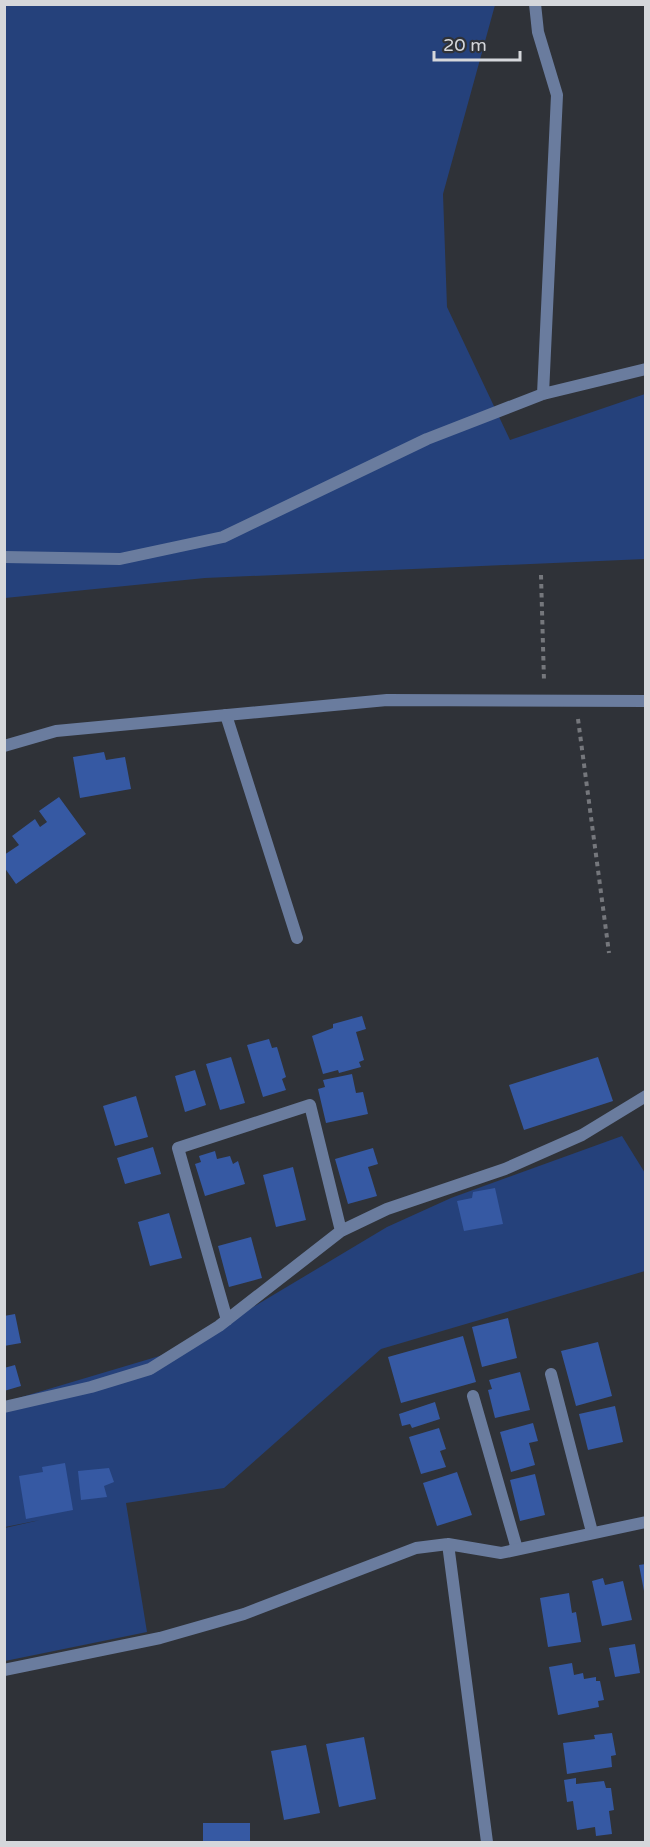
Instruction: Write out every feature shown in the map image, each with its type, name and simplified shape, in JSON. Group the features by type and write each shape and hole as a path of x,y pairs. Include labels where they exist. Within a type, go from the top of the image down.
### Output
{"street":[{"path":"535,4 538,32 557,95 543,394"},
{"path":"4,557 120,559 223,537 427,439 543,394 645,369"},
{"path":"4,746 56,731 387,700 645,701"},
{"path":"226,715 297,938"},
{"path":"4,1407 91,1387 150,1369 227,1320 340,1232 387,1209 505,1169 572,1139 645,1096"},
{"path":"227,1320 178,1148 310,1105 340,1232"},
{"path":"551,1374 592,1532"},
{"path":"473,1396 517,1549"},
{"path":"4,1670 160,1638 244,1614 416,1548 448,1544 501,1553 645,1522"},
{"path":"448,1544 487,1842"}],"path":[{"path":"541,575 545,700"},
{"path":"576,700 609,953"}],"shaded area":[{"path":"5,5 495,5 443,194 447,307 510,440 645,394 645,559 205,578 5,598"},
{"path":"622,1136 645,1173 645,1271 381,1349 224,1488 126,1503 147,1632 5,1661 5,1528 40,1520 5,1527 5,1402 183,1349 387,1227 451,1198"}],"building":[{"path":"104,752 106,760 125,757 131,789 80,798 73,757"},
{"path":"59,797 86,834 16,884 4,867 4,855 19,845 12,836 35,819 40,827 47,822 39,811"},
{"path":"362,1016 366,1029 356,1032 364,1060 359,1062 361,1067 339,1073 338,1070 323,1074 312,1036 333,1028 333,1024"},
{"path":"269,1039 272,1048 277,1047 286,1077 282,1079 286,1090 263,1097 247,1045"},
{"path":"231,1057 245,1103 220,1110 206,1064"},
{"path":"598,1057 613,1101 524,1130 509,1085"},
{"path":"195,1070 206,1105 185,1112 175,1076"},
{"path":"352,1074 356,1093 363,1092 368,1114 326,1123 318,1089 325,1087 323,1080"},
{"path":"136,1096 148,1137 115,1146 103,1106"},
{"path":"153,1147 161,1174 125,1184 117,1158"},
{"path":"373,1148 378,1164 368,1167 377,1196 348,1204 335,1159"},
{"path":"215,1151 217,1159 230,1156 233,1164 238,1161 245,1184 205,1196 195,1164 201,1162 199,1156"},
{"path":"293,1167 306,1220 276,1227 263,1175"},
{"path":"495,1188 503,1224 464,1231 457,1201 472,1198 473,1192"},
{"path":"169,1213 182,1258 150,1266 138,1222"},
{"path":"251,1237 262,1278 229,1287 218,1246"},
{"path":"15,1314 21,1343 4,1346 4,1316"},
{"path":"508,1318 517,1358 482,1367 472,1327"},
{"path":"463,1336 476,1382 401,1403 388,1357"},
{"path":"598,1342 612,1396 576,1406 561,1351"},
{"path":"15,1365 21,1386 4,1391 4,1368"},
{"path":"520,1372 530,1410 495,1418 488,1390 492,1389 489,1380"},
{"path":"435,1402 440,1419 412,1428 410,1424 402,1426 399,1414"},
{"path":"615,1406 623,1442 588,1450 579,1414"},
{"path":"533,1423 538,1441 529,1443 535,1465 511,1472 500,1432"},
{"path":"439,1428 446,1449 440,1451 446,1467 421,1474 409,1437"},
{"path":"65,1463 73,1510 26,1519 19,1476 43,1472 42,1467"},
{"path":"109,1468 114,1482 104,1486 107,1497 81,1500 78,1471"},
{"path":"457,1472 472,1515 437,1526 423,1483"},
{"path":"535,1474 545,1515 520,1521 510,1480"},
{"path":"646,1564 646,1591 644,1591 639,1565"},
{"path":"603,1578 605,1585 623,1581 632,1620 602,1626 592,1581"},
{"path":"569,1593 572,1613 576,1612 581,1642 548,1647 540,1598"},
{"path":"635,1644 640,1673 615,1677 609,1648"},
{"path":"572,1663 574,1675 583,1673 584,1679 596,1677 596,1681 600,1681 604,1700 598,1701 599,1707 558,1715 549,1667"},
{"path":"612,1733 616,1755 611,1756 612,1767 567,1774 563,1743 595,1739 594,1735"},
{"path":"364,1737 376,1799 339,1807 326,1744"},
{"path":"306,1745 320,1813 284,1820 271,1751"},
{"path":"576,1778 576,1784 604,1781 606,1788 611,1788 614,1810 609,1811 612,1834 596,1836 595,1827 577,1830 573,1801 567,1802 564,1780"},
{"path":"203,1823 250,1823 250,1842 203,1842"}]}
